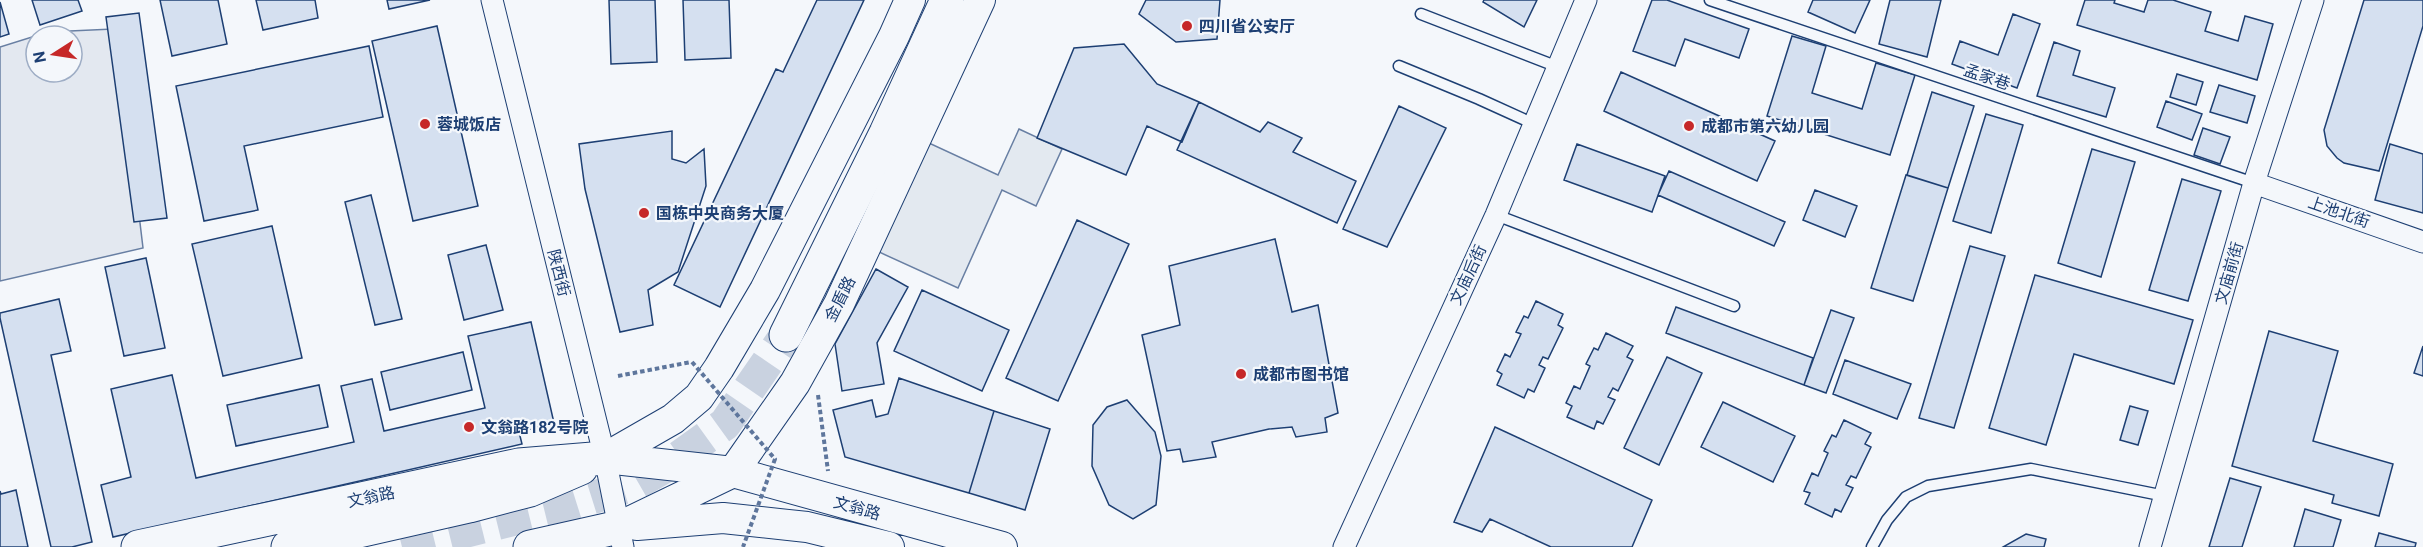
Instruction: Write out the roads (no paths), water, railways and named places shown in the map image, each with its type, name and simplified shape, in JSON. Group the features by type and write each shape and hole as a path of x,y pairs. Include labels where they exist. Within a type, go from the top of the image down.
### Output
{"main road":[{"path":"605,458 673,418 699,397 765,290 910,0"},
{"name":"金盾路","path":"786,335 886,133 946,0"},
{"name":"金盾路","path":"734,472 795,383 839,304 980,0"},
{"name":"文翁路","path":"288,547 530,490 605,458"},
{"name":"文翁路","path":"138,547 519,465 605,458 734,472 1002,547"},
{"path":"621,537 734,472"},
{"name":"文翁路","path":"531,547 621,537 723,518 807,527 889,547"}],"street":[{"name":"陕西街","path":"492,0 605,458 621,537"},
{"name":"文庙后街","path":"1344,547 1496,215 1586,0"},
{"name":"文庙前街","path":"2150,547 2254,183 2313,0"},
{"name":"上池北街","path":"2254,183 2423,242"}],"lane":[{"name":"孟家巷","path":"1710,0 2254,183"},
{"path":"1421,14 1558,67"},
{"path":"1399,66 1534,124"},
{"path":"1496,215 1734,306"},
{"path":"1872,547 1887,520 1906,497 1928,486 2031,469 2165,496"}],"tunnel":[{"path":"402,547 560,508 633,485 671,463 725,424 786,335"}],"place":[{"name":"四川省公安厅","path":"1187,26"},
{"name":"蓉城饭店","path":"425,124"},
{"name":"成都市第六幼儿园","path":"1689,126"},
{"name":"国栋中央商务大厦","path":"644,213"},
{"name":"成都市图书馆","path":"1241,374"},
{"name":"文翁路182号院","path":"469,427"}]}
